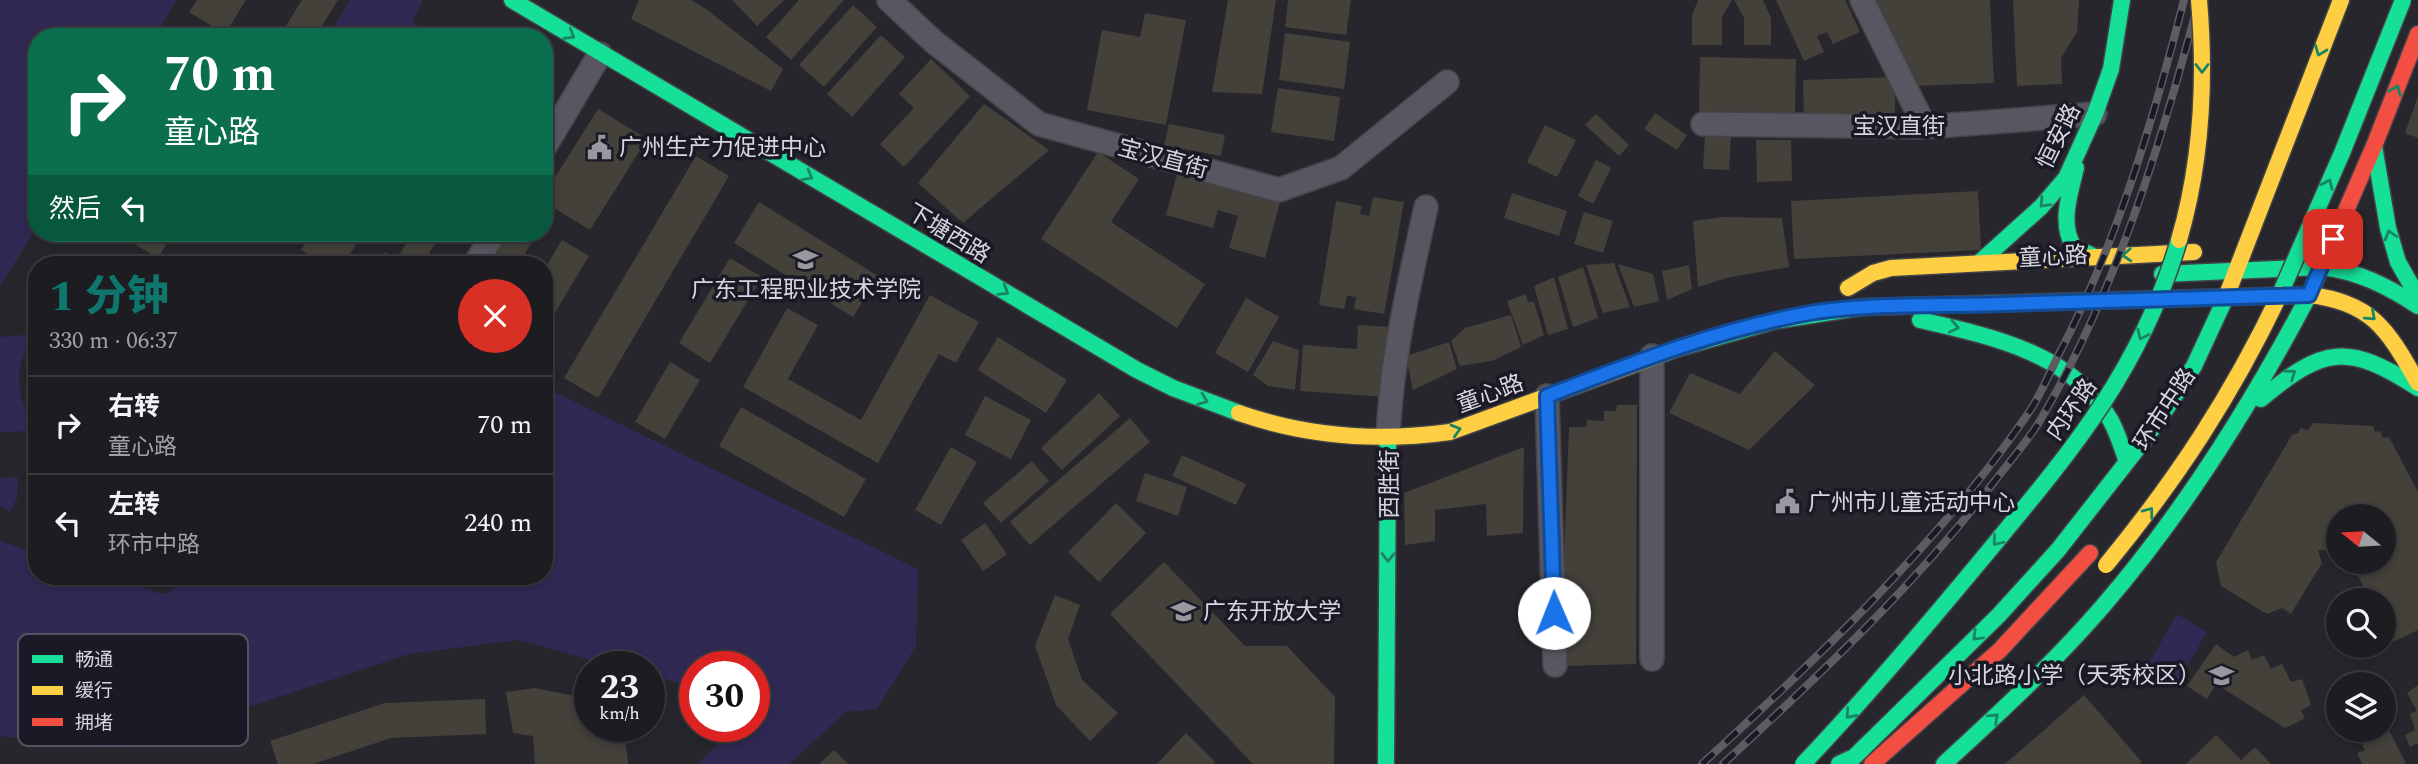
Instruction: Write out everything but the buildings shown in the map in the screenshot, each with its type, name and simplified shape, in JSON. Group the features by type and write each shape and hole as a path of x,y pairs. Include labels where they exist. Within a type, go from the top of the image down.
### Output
{"main road":[{"name":"下塘西路","path":"512,0 1098,348 1168,386 1234,412 1273,423 1328,433 1389,425"},
{"name":"恒安路","path":"1980,262 2041,207 2066,178 2095,114 2111,69 2122,0"},
{"name":"内环路","path":"1803,764 1880,680 2065,458 2096,416 2127,365 2164,281 2187,207 2198,150 2202,108 2199,0"},
{"name":"环市中路","path":"1843,762 2029,582 2074,530 2148,435 2194,366 2237,270 2237,250 2341,0"},
{"path":"2244,316 2280,257 2389,0"},
{"name":"环市中路","path":"2102,570 2193,452 2245,361 2302,245 2403,0"},
{"path":"1944,764 2038,676 2096,613 2167,526 2239,418 2309,295 2374,146 2418,34"},
{"path":"2276,215 2279,179 2300,102"},
{"path":"2081,146 2066,223 2069,239 2076,248 2095,257"},
{"path":"2374,146 2388,228 2398,262 2418,297"},
{"path":"1886,286 1841,289 1872,273 1891,268 2204,248 2178,318"},
{"path":"2280,257 2298,286 2309,295"},
{"path":"2145,274 2237,270 2280,257 2356,273 2376,281 2418,306"},
{"path":"2237,270 2250,297 2256,330 2256,346 2239,418"},
{"name":"童心路","path":"1389,425 1426,437 1450,432 1652,356 1750,326 1818,312 1863,307 2309,295 2344,299 2364,309 2376,319 2418,385"},
{"path":"1863,307 1970,331 2017,345 2050,360 2078,382 2106,413 2127,462"},
{"path":"2239,418 2282,380 2307,362 2326,355 2343,355 2381,364 2418,385"},
{"name":"内环路","path":"2102,448 2129,410"},
{"path":"2148,435 2172,423"},
{"name":"西胜街","path":"1386,764 1389,425"},
{"path":"2189,429 2197,439 2201,451 2200,478"},
{"path":"1872,764 2000,650 2094,549"},
{"path":"1843,762 1907,682"}],"street":[{"name":"宝汉直街","path":"889,0 934,42 1039,124 1279,190 1341,168 1447,82"},
{"path":"1862,0 1925,127"},
{"path":"553,133 600,54"},
{"name":"宝汉直街","path":"1703,124 1925,127 2095,114"},
{"name":"西胜街","path":"1389,425 1392,382 1406,296 1426,207"},
{"path":"1652,356 1652,659"},
{"path":"1547,396 1555,665"}],"shaded area":[{"path":"0,0 177,0 160,28 28,28 28,241 0,286"},
{"path":"350,0 423,0 413,21 421,28 333,28"},
{"path":"28,335 28,346 22,360 19,382 28,414 28,431 0,432 0,337"},
{"path":"553,391 918,569 916,646 877,709 846,712 789,764 698,764 721,742 770,742 770,651 679,651 679,683 665,679 665,651 574,651 574,655 518,640 409,654 248,707 248,634 18,634 18,738 0,736 0,541 28,550 28,585 135,585 163,594 180,585 553,585"},
{"path":"18,477 17,498 10,512 0,506 0,478"},
{"path":"2177,614 2207,632 2179,680 2149,663"}],"railway":[{"path":"1702,764 1832,641 1916,554 1955,509 2032,408 2080,312 2116,225 2160,91 2184,0"},
{"path":"1723,764 1865,629 1899,593 1964,520 2041,419 2092,319 2134,215 2169,108 2199,0"}],"traffic: fast":[{"path":"512,0 1137,370 1173,388 1239,413"},
{"path":"1980,262 2041,207 2066,178 2095,114 2111,69 2122,0"},
{"path":"2280,294 2342,153 2403,0"},
{"path":"2374,146 2388,228 2398,262 2418,297"},
{"path":"2076,168 2067,208 2067,228 2074,247 2095,257"},
{"path":"1803,764 1916,637 2014,521 2072,447 2122,372 2144,331 2163,288 2179,240"},
{"path":"2321,267 2372,280 2418,306"},
{"path":"2162,274 2321,267"},
{"path":"1944,764 2065,648 2162,533 2240,417 2309,295"},
{"path":"1679,348 1774,321 1863,307 2309,295"},
{"path":"1847,764 1999,615 2058,550 2172,400 2194,366 2226,297"},
{"path":"1920,320 2001,341 2052,363 2075,379 2095,398 2111,421 2127,462"},
{"path":"2261,399 2302,369 2320,360 2337,357 2373,363 2418,388"},
{"path":"1386,764 1388,439"},
{"path":"1839,764 1852,758"}],"traffic: slow":[{"path":"2179,240 2193,181 2200,121 2202,61 2199,0"},
{"path":"2228,292 2341,0"},
{"path":"1848,288 1873,273 1891,268 2194,252"},
{"path":"2106,565 2156,501 2202,435 2243,367 2280,294"},
{"path":"2309,295 2349,304 2364,312 2387,334 2418,383"},
{"path":"1239,413 1291,428 1343,435 1396,437 1450,432 1679,348"}],"traffic: jam":[{"path":"2311,291 2374,146 2418,34"},
{"path":"1872,764 2000,650 2090,553"}],"place":[{"name":"广州生产力促进中心","path":"599,147"},
{"name":"广东工程职业技术学院","path":"806,259"},
{"name":"广州市儿童活动中心","path":"1788,502"},
{"name":"广东开放大学","path":"1183,611"},
{"name":"小北路小学（天秀校区）","path":"2221,675"}],"route":[{"path":"1554,613 1547,396 1689,343 1750,326 1818,312 1863,307 2309,295 2333,239"}]}
